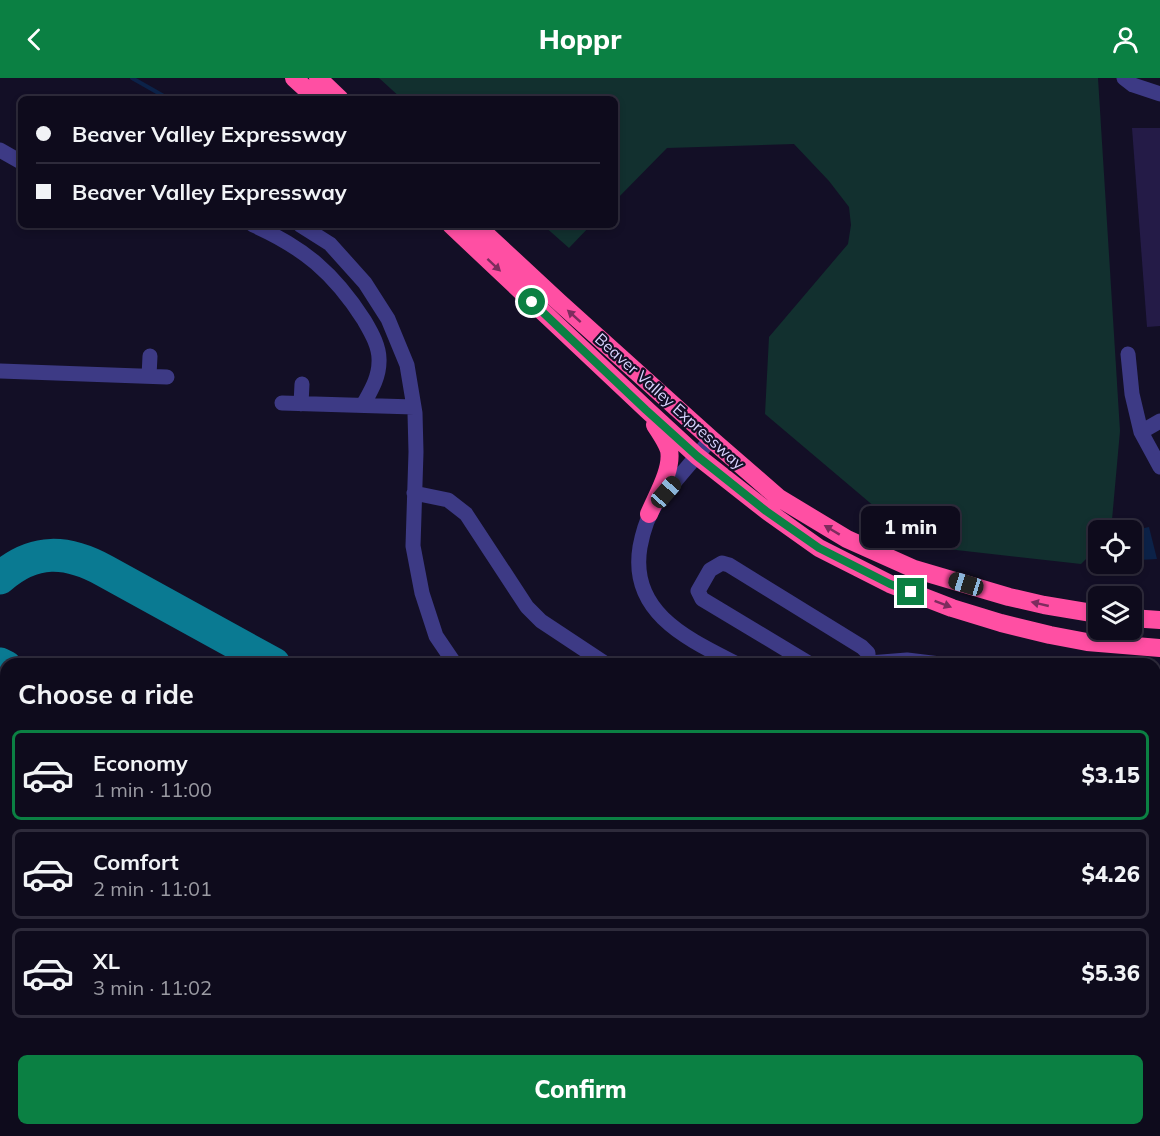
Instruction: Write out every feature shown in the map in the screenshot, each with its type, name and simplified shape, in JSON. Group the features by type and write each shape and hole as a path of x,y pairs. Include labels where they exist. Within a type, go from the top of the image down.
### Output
{"highway":[{"path":"294,78 314,96"},
{"path":"318,78 337,96"},
{"name":"Beaver Valley Expressway","path":"454,228 697,456 766,511 819,548 890,584 952,608 1030,631 1087,642 1160,648"},
{"name":"Beaver Valley Expressway","path":"479,228 779,498 847,539 914,569 987,591 1044,605 1088,612"},
{"path":"646,410 666,443 669,457 667,471 649,514"},
{"path":"1142,619 1160,620"}],"street":[{"path":"1124,78 1133,85 1160,94"},
{"path":"0,150 18,160"},
{"path":"256,244 259,228"},
{"path":"261,228 286,241 322,268 347,295 366,324 376,343 380,362 374,384 363,405"},
{"path":"305,228 330,244 365,283 388,319 407,365 414,406 416,452 413,546 422,593 436,636 451,658"},
{"path":"1128,354 1132,394 1141,432 1160,467"},
{"path":"149,376 150,356"},
{"path":"0,371 167,377"},
{"path":"301,404 302,384"},
{"path":"282,403 414,406"},
{"path":"1141,432 1160,421"},
{"path":"711,439 649,514 639,556 640,576 648,600 659,615 676,629 727,658"},
{"path":"414,493 448,500 466,514 527,607 541,621 597,658"},
{"path":"800,658 702,599 698,591 710,570 722,563 729,565 862,647 868,653 868,658"}],"green space":[{"path":"379,78 1098,78 1120,431 1112,520 1088,520 1088,557 1081,564 921,546 765,414 769,337 848,244 851,225 849,207 829,181 794,144 667,148 618,198 618,96 399,96"},
{"path":"546,228 588,228 569,248"}],"water":[{"path":"1149,527 1157,559 1142,560 1142,529"}],"building":[{"path":"1132,128 1160,128 1160,326 1147,327"}],"waterway":[{"path":"132,78 164,96"}],"taxiway":[{"path":"0,578 25,561 38,557 51,555 77,559 105,571 263,658"}],"route":[{"path":"532,302 697,456 766,511 819,548 890,584 911,592"}]}
